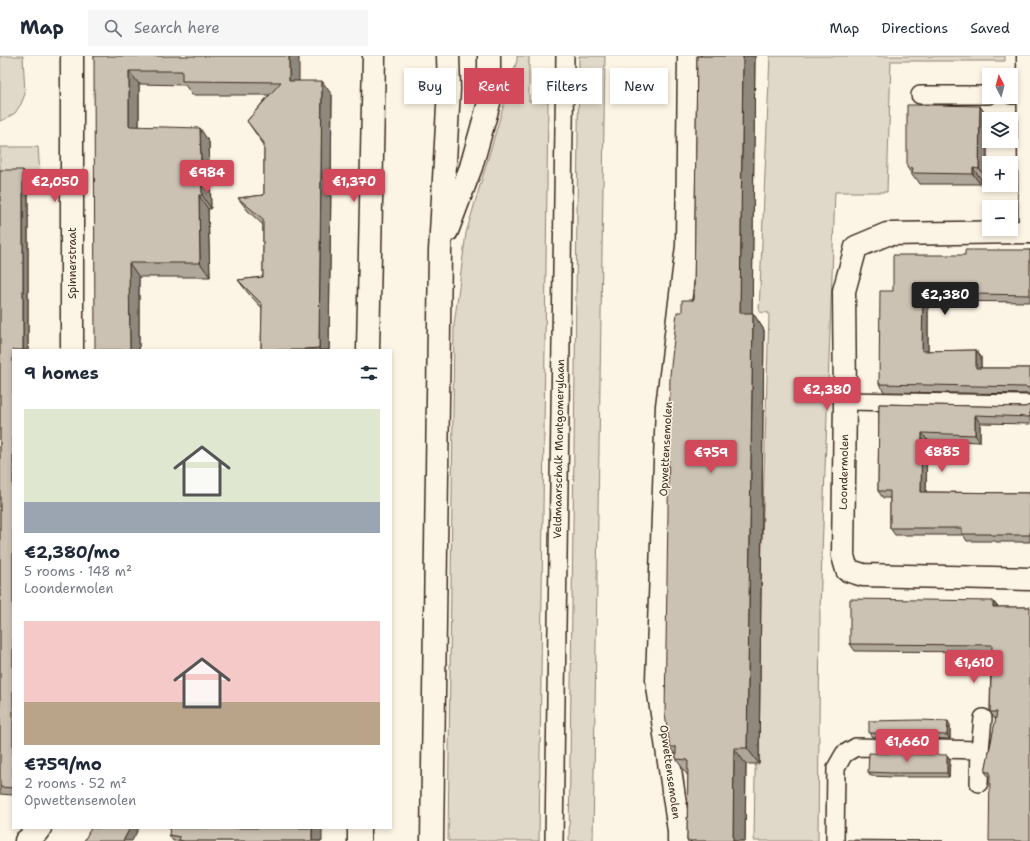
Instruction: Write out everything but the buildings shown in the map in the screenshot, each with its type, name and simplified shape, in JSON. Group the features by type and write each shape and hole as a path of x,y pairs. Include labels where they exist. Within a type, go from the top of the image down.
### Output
{"street":[{"name":"Spinnerstraat","path":"72,56 72,349"},
{"path":"368,349 374,56"},
{"path":"432,841 440,251 449,89 448,56"},
{"path":"440,251 471,167 489,103 490,56"},
{"name":"Opwettensemolen","path":"679,841 679,831 657,680 667,406 687,246 689,56"},
{"path":"1028,56 1020,95 1030,232"},
{"name":"Loondermolen","path":"1030,232 887,234 856,247 844,291 843,556 847,570 863,575 1030,579"},
{"path":"26,841 39,829"},
{"path":"359,829 359,841"}],"lane":[{"name":"Veldmaarschalk Montgomerylaan","path":"554,841 564,56"},
{"path":"920,95 982,95"},
{"path":"844,401 1030,404"},
{"path":"979,783 983,718"},
{"path":"835,841 836,768 844,754 856,747 980,750"}],"shaded area":[{"path":"0,56 23,56 25,94 15,113 0,121"},
{"path":"517,56 529,56 529,101 532,101 532,104 548,104 539,841 448,841 454,325 466,233 504,104 524,104 524,68 515,68"},
{"path":"579,56 605,56 593,841 569,841 578,104 602,104 602,68 579,68"},
{"path":"770,56 1005,56 1005,61 891,61 887,192 835,192 820,610 818,841 754,841 769,313 759,312"},
{"path":"0,147 38,147 40,173 0,173"}]}
